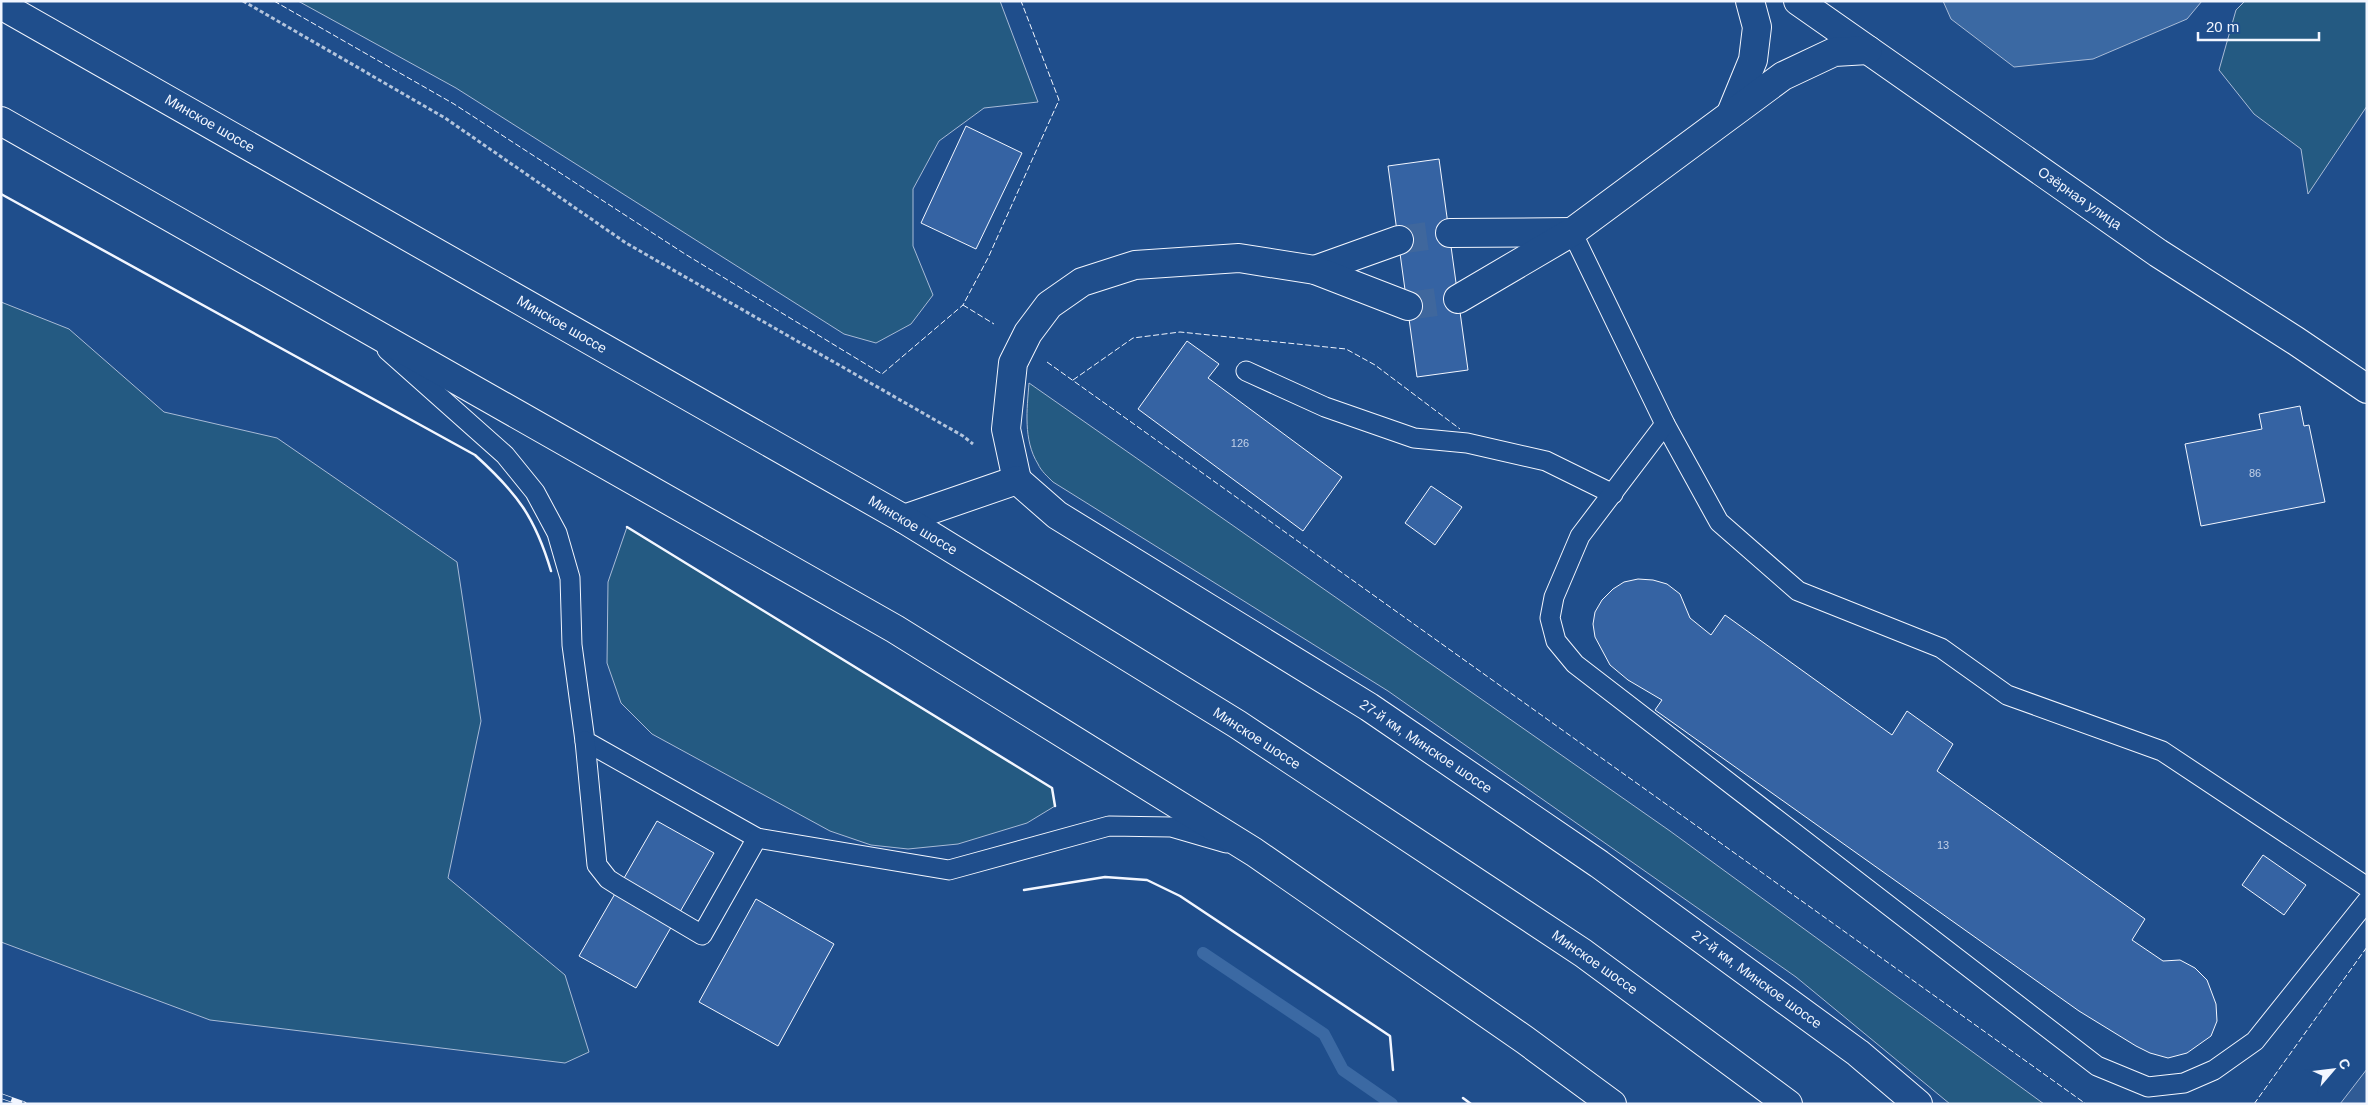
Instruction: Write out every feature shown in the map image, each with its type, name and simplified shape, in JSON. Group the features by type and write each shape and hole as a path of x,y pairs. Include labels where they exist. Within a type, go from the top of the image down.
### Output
{"main road":[{"path":"1732,111 1753,60 1756,27 1750,1"},
{"name":"Озёрная улица","path":"1798,1 2158,253 2296,341 2367,389"},
{"name":"Минское шоссе","path":"1,5 904,519 1237,724 1583,953 1788,1104"},
{"path":"1458,299 1572,232 1732,111 1783,76 1834,52 1868,50"},
{"path":"1,121 896,629 1254,852 1525,1040 1612,1104"},
{"path":"1450,233 1572,232"},
{"path":"1314,270 1399,240"},
{"path":"904,519 1017,480 1006,429 1013,362 1028,333 1049,305 1082,282 1134,265 1239,258 1314,270 1408,306"},
{"name":"27-й км, Минское шоссе","path":"1017,480 1057,515 1369,707 1599,864 1858,1053 1918,1104"}],"lane":[{"path":"1572,232 1665,424 1719,522 1798,591 1941,648 2007,695 2162,751 2367,887"},
{"path":"352,319 505,455 535,492 557,533 570,578 572,644 585,741 597,865 608,879 702,935 757,838"},
{"path":"1246,371 1325,407 1414,438 1467,443 1546,461 1613,494"},
{"path":"1665,424 1580,536 1554,597 1550,618 1556,642 1575,664 2097,1066 2148,1087 2184,1083 2214,1070 2255,1041 2367,902"},
{"path":"585,741 757,838 949,870 1110,826 1171,827 1254,852"},
{"path":"1759,1081 1801,1104"}],"path":[{"path":"243,1 445,118 626,243 963,436 1017,480"}],"shaded area":[{"path":"298,1 1000,1 1038,102 984,108 939,141 913,189 913,246 933,295 911,324 876,343 844,334 456,88"},
{"path":"1943,1 2202,1 2187,19 2093,59 2014,67 1951,19"},
{"path":"2245,1 2367,1 2367,106 2308,194 2301,149 2254,114 2219,70 2236,10"},
{"path":"1,302 69,329 164,412 277,438 457,562 481,721 448,878 565,975 589,1052 565,1063 210,1020 1,942"},
{"path":"1029,383 1670,831 2044,1104 1950,1104 1796,977 1388,691 1053,482 1039,467 1030,445 1027,424"},
{"path":"627,527 1052,788 1055,806 1027,823 958,844 908,849 871,845 830,831 652,734 621,703 607,663 608,582"},
{"path":"2367,1069 2367,1104 2340,1104"}],"building":[{"path":"966,126 1022,153 976,249 921,223"},
{"path":"1439,159 1468,370 1417,377 1388,166"},
{"path":"1187,341 1219,364 1208,378 1342,477 1303,531 1138,409"},
{"path":"2300,406 2304,426 2309,425 2325,502 2201,526 2185,444 2262,429 2259,414"},
{"path":"1431,486 1462,507 1435,545 1405,523"},
{"path":"1638,579 1653,580 1667,584 1680,594 1690,618 1711,635 1725,615 1892,735 1907,711 1953,744 1937,771 2145,919 2132,940 2163,961 2180,960 2195,968 2207,980 2216,1004 2217,1021 2211,1036 2187,1053 2168,1058 2150,1053 2136,1046 2079,1011 1655,710 1662,700 1628,680 1610,665 1595,637 1593,624 1595,612 1602,600 1613,589 1624,582"},
{"path":"657,821 714,853 636,988 579,956"},
{"path":"2263,855 2306,885 2284,915 2242,885"},
{"path":"756,899 834,944 778,1046 699,1002"}],"waterway":[{"path":"1203,953 1324,1034 1343,1070 1392,1104"}],"tunnel":[{"path":"1399,240 1450,233"},
{"path":"1408,306 1458,299"}],"railway":[{"path":"1,1096 24,1104"}],"fence":[{"path":"274,1 454,104 685,254 882,374 963,305 988,258 1059,100 1021,1"},
{"path":"963,305 994,324"},
{"path":"1073,380 1133,338 1180,332 1346,349 1375,365 1460,429"},
{"path":"1047,362 2086,1104"},
{"path":"2254,1104 2367,947"}],"wall":[{"path":"1,194 475,455 490,469 523,507 538,535 551,571"},
{"path":"627,527 1052,788 1055,806"},
{"path":"1024,890 1105,877 1147,880 1180,896 1390,1036 1393,1070"},
{"path":"1463,1098 1471,1104"}]}
